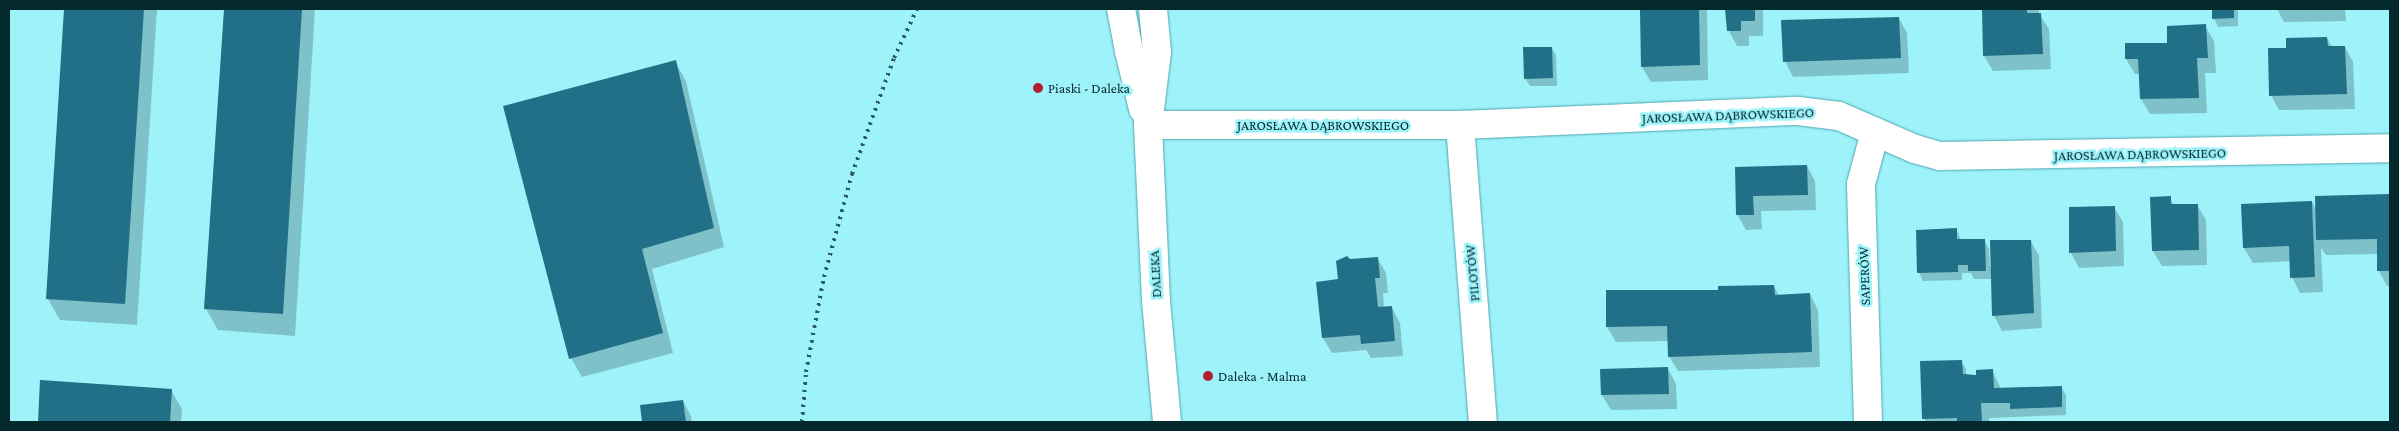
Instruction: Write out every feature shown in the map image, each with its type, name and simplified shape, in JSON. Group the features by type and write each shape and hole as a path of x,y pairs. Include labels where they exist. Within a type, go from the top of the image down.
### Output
{"street":[{"name":"DALEKA","path":"1122,9 1129,51 1148,125"},
{"name":"DALEKA","path":"1153,9 1157,52 1148,125 1156,301 1167,422"},
{"name":"JAROSŁAWA DĄBROWSKIEGO","path":"1148,125 1460,125 1798,111 1839,116 1915,149 1940,156 2390,148"},
{"name":"PILOTÓW","path":"1460,125 1483,422"},
{"name":"SAPERÓW","path":"1868,422 1861,184 1875,132"}],"building":[{"path":"64,9 144,9 125,304 46,299"},
{"path":"224,9 302,9 283,314 204,309"},
{"path":"1699,9 1700,65 1641,67 1640,10"},
{"path":"1725,9 1755,9 1755,21 1741,21 1741,31 1727,31"},
{"path":"1982,9 2027,9 2027,13 2041,13 2043,54 1983,56"},
{"path":"2212,9 2234,9 2234,18 2212,19"},
{"path":"1899,17 1901,58 1783,62 1781,20"},
{"path":"2206,24 2208,58 2197,58 2199,98 2140,99 2138,59 2125,59 2125,43 2167,43 2167,26"},
{"path":"2327,37 2328,46 2345,46 2347,94 2269,96 2268,48 2286,48 2286,38"},
{"path":"1523,47 1552,47 1553,78 1524,79"},
{"path":"676,60 714,228 642,249 663,333 569,359 503,106"},
{"path":"1807,165 1808,195 1753,196 1754,215 1736,215 1735,167"},
{"path":"2390,194 2390,271 2377,271 2377,239 2316,240 2315,196"},
{"path":"2171,196 2171,204 2198,204 2199,250 2152,251 2150,197"},
{"path":"2312,201 2315,277 2290,278 2289,246 2243,248 2241,204"},
{"path":"2115,206 2116,251 2069,253 2069,207"},
{"path":"1957,228 1957,239 1985,239 1986,271 1968,271 1968,265 1958,265 1958,272 1917,273 1916,230"},
{"path":"1990,240 2031,240 2034,313 1992,316"},
{"path":"1347,256 1350,259 1378,257 1380,278 1375,278 1378,307 1392,306 1395,341 1361,344 1360,335 1322,338 1316,282 1338,279 1336,261"},
{"path":"1774,285 1775,295 1810,293 1812,352 1668,357 1667,326 1606,327 1606,290 1718,290 1718,286"},
{"path":"1962,360 1963,374 1976,375 1976,370 1993,369 1994,388 2062,386 2062,407 2010,409 2010,403 1981,403 1982,422 1957,422 1957,418 1922,419 1920,361"},
{"path":"1668,367 1669,394 1601,395 1600,369"},
{"path":"40,380 172,389 170,422 38,422"},
{"path":"683,400 686,422 642,422 640,405"}],"railway":[{"path":"802,422 806,372 824,277 852,174 894,58 917,9"}],"place":[{"name":"Piaski - Daleka","path":"1038,88"},
{"name":"Daleka - Malma","path":"1208,376"}]}
